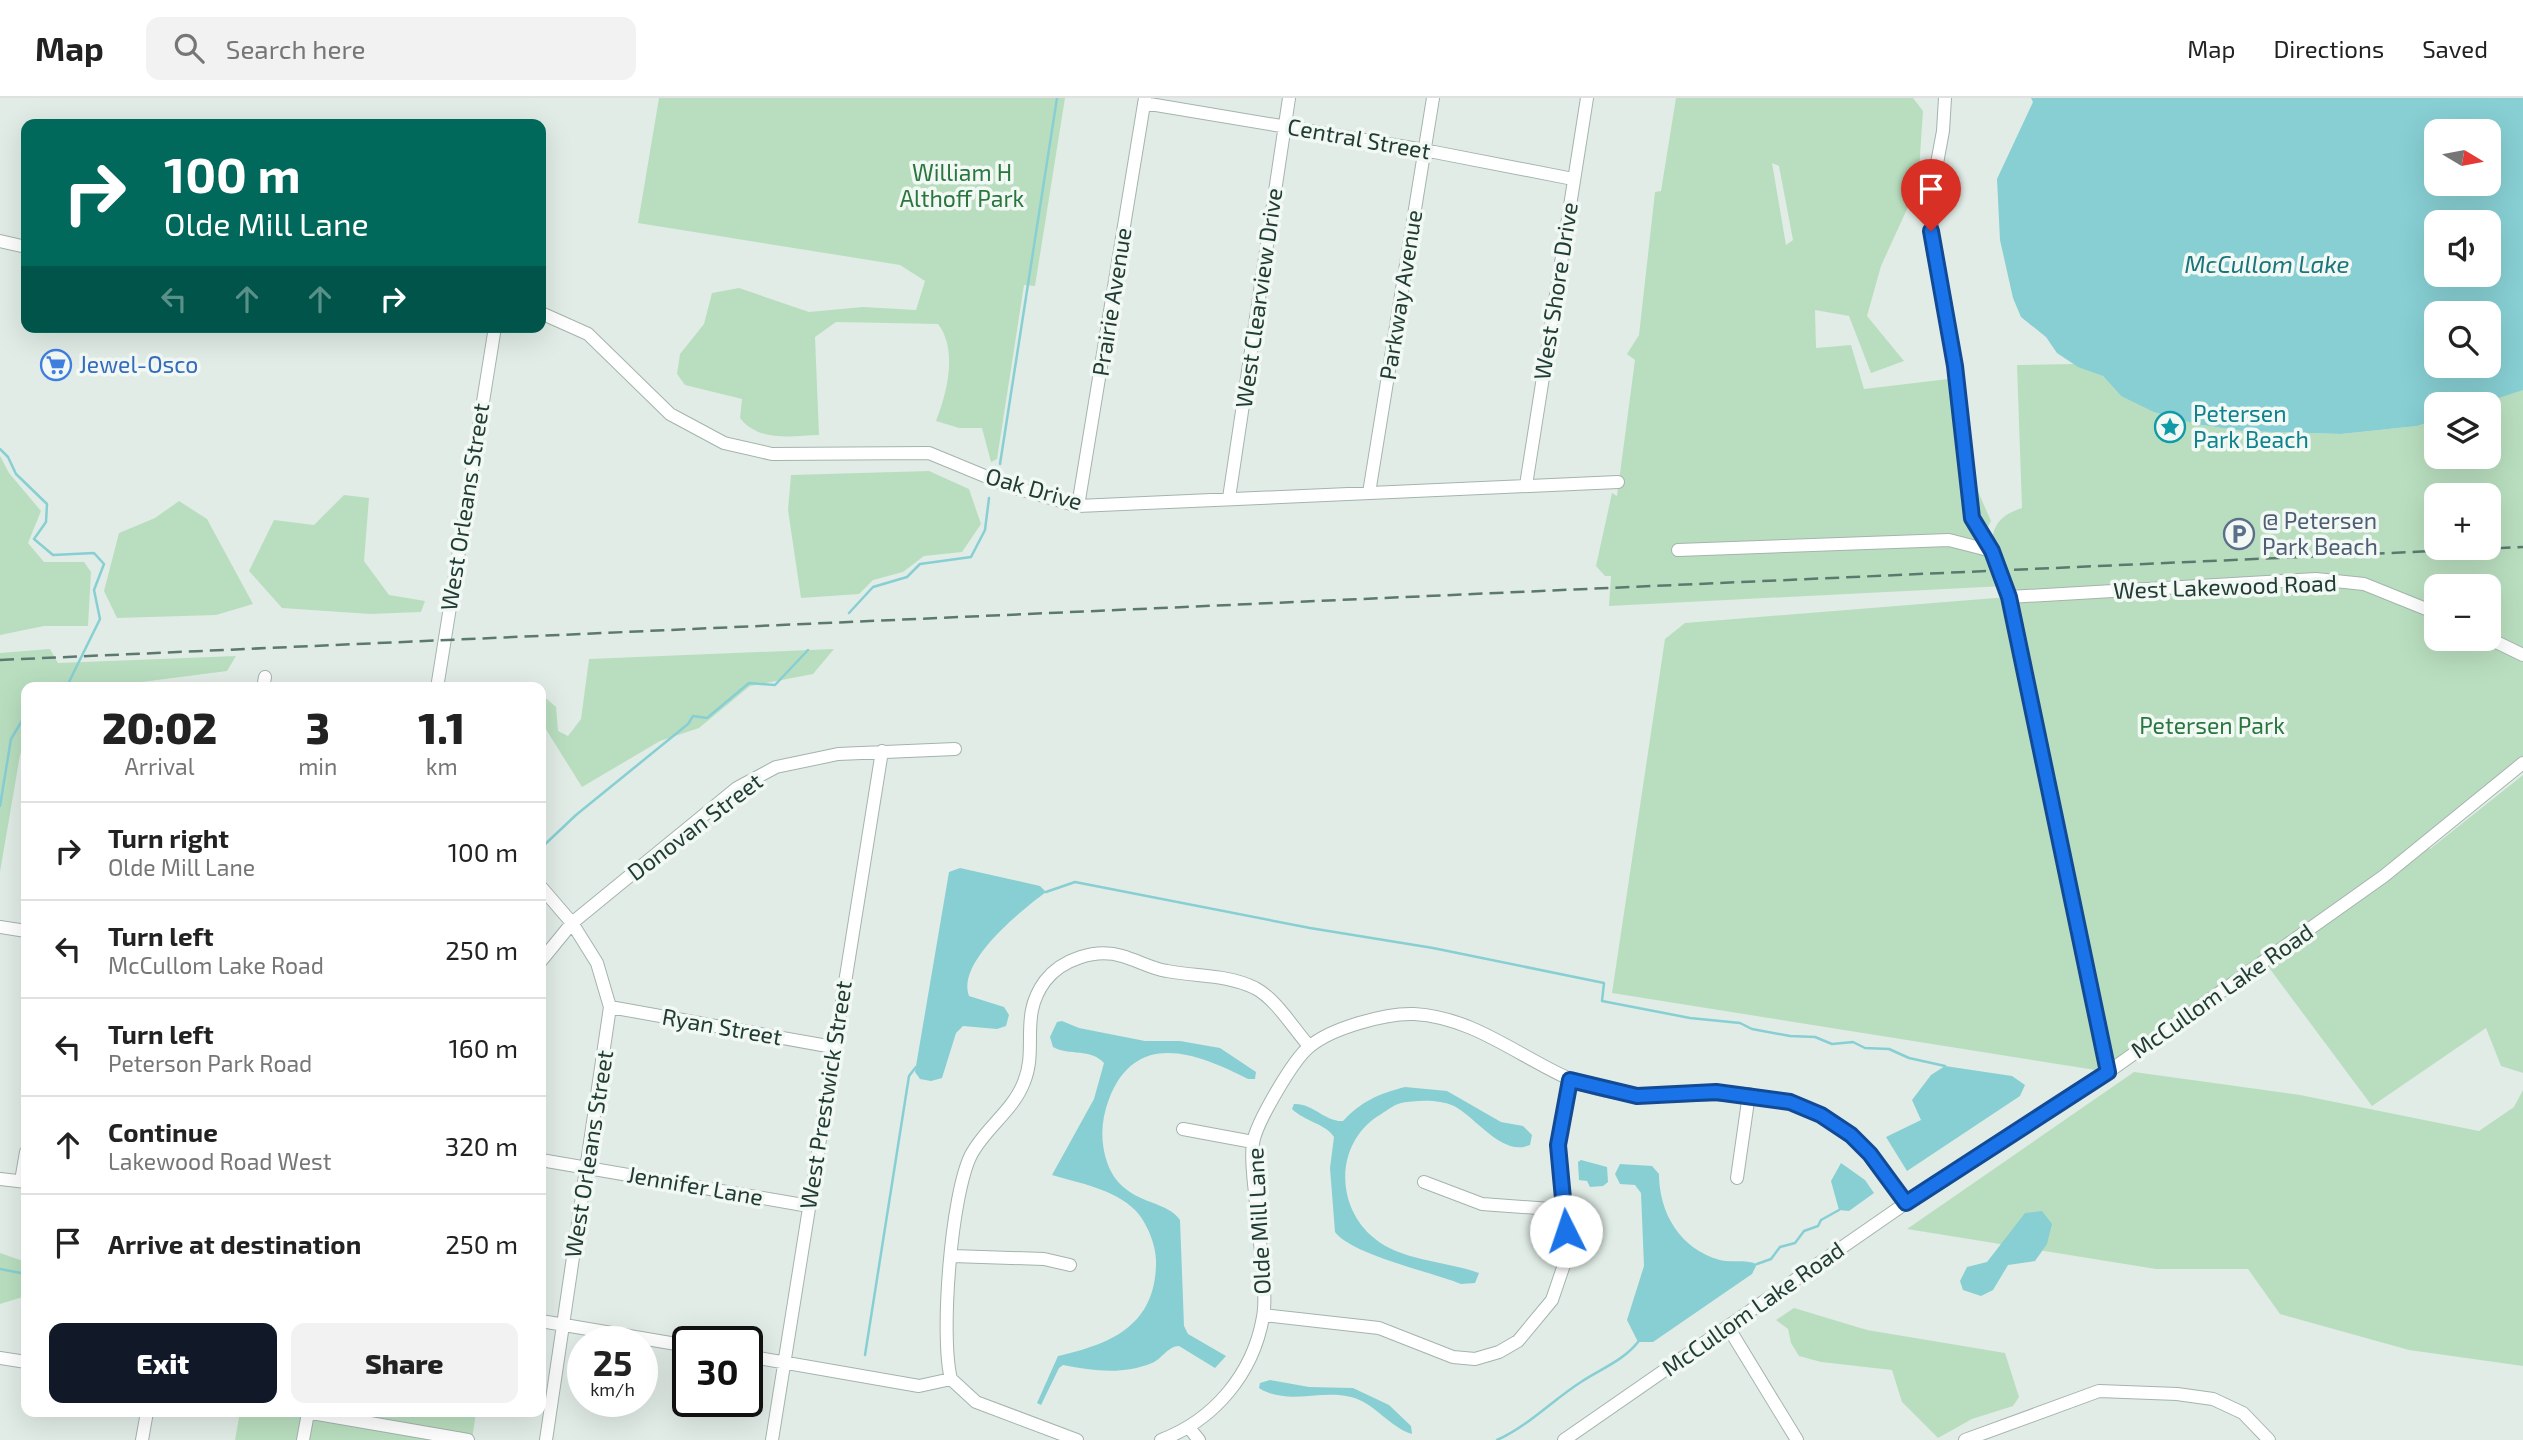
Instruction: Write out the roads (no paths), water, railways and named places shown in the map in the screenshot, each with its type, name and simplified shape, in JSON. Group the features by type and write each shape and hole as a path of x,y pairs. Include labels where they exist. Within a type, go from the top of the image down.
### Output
{"street":[{"name":"West Clearview Drive","path":"1229,498 1289,98"},
{"name":"Parkway Avenue","path":"1369,493 1433,98"},
{"name":"West Shore Drive","path":"1526,485 1587,98"},
{"path":"1945,98 1943,131 1932,190 1932,247 1955,366 1972,518 1992,551 2009,597 2108,1072"},
{"name":"Central Street","path":"1144,101 1573,179"},
{"name":"Prairie Avenue","path":"1078,506 1144,101"},
{"path":"0,241 21,246"},
{"name":"Oak Drive","path":"546,315 588,334 670,414 724,443 772,454 929,453 1009,486 1078,506 1618,482"},
{"name":"West Orleans Street","path":"438,682 494,333"},
{"path":"1678,550 1949,540 1992,551"},
{"name":"West Lakewood Road","path":"2009,597 2316,579 2364,584 2424,608"},
{"path":"2501,644 2523,655"},
{"name":"Donovan Street","path":"546,955 572,923 737,788 776,766 808,758 882,751 955,750"},
{"name":"West Prestwick Street","path":"772,1440 882,751"},
{"name":"McCullom Lake Road","path":"1564,1440 1906,1203 2108,1072 2384,876 2523,764"},
{"name":"West Orleans Street","path":"546,893 572,923 597,963 610,1007 546,1440"},
{"path":"0,927 21,930"},
{"path":"1077,1440 976,1402 951,1380 944,1336 961,1180 972,1154 1012,1104 1024,1082 1030,1058 1028,1032 1032,1006 1046,980 1063,965 1089,955 1119,955 1164,971 1222,976 1257,989 1309,1046"},
{"name":"Ryan Street","path":"610,1007 833,1046"},
{"name":"Olde Mill Lane","path":"1161,1440 1190,1429 1237,1383 1253,1354 1264,1315 1253,1142 1278,1087 1309,1046 1368,1018 1415,1014 1460,1023 1507,1044 1570,1080 1637,1096 1716,1092 1749,1094 1790,1102 1821,1115 1851,1135 1870,1154 1906,1203"},
{"path":"1264,1315 1379,1328 1453,1357 1475,1359 1499,1352 1518,1341 1552,1300 1568,1253 1558,1145 1570,1080"},
{"path":"1737,1178 1749,1094"},
{"path":"1182,1129 1253,1142"},
{"name":"Jennifer Lane","path":"546,1161 808,1206"},
{"path":"0,1179 21,1181"},
{"path":"1423,1182 1482,1204 1565,1210"},
{"path":"953,1256 1044,1259 1070,1265"},
{"path":"546,1322 672,1343"},
{"path":"1728,1327 1797,1440"},
{"path":"0,1358 21,1361"},
{"path":"763,1359 919,1386 951,1380"},
{"path":"1965,1440 2099,1391 2177,1394 2213,1399 2243,1413 2269,1440"},
{"path":"142,1440 146,1417"},
{"path":"303,1440 306,1417"},
{"path":"336,1417 468,1440"},
{"path":"1190,1429 1199,1440"}],"water":[{"name":"McCullom Lake","path":"2031,98 2523,98 2523,390 2501,397 2501,392 2424,392 2424,424 2341,434 2242,431 2196,424 2154,412 2121,396 2103,376 2078,367 2057,353 2046,337 2021,317 2013,298 2000,240 1997,179 2033,102"},
{"path":"960,868 1040,886 1046,892 994,938 972,968 968,983 969,996 1004,1007 1009,1015 1006,1026 997,1029 963,1026 956,1033 942,1078 931,1081 920,1079 915,1072 949,872"},
{"path":"1062,1021 1079,1028 1145,1041 1180,1041 1220,1048 1256,1072 1255,1079 1248,1079 1189,1055 1151,1055 1135,1063 1121,1077 1109,1099 1103,1123 1105,1154 1114,1176 1133,1194 1165,1208 1180,1220 1184,1326 1188,1334 1226,1356 1215,1368 1179,1346 1152,1363 1130,1369 1097,1370 1063,1365 1041,1405 1037,1403 1058,1356 1112,1338 1139,1317 1154,1285 1156,1264 1150,1235 1143,1221 1127,1203 1107,1192 1052,1175 1094,1099 1104,1063 1093,1055 1053,1047 1050,1037 1057,1022"},
{"path":"1945,1066 2012,1076 2025,1085 2020,1096 1907,1171 1886,1137 1921,1120 1912,1100 1931,1075"},
{"path":"1405,1087 1447,1091 1501,1122 1523,1126 1532,1135 1530,1145 1510,1146 1454,1106 1442,1102 1421,1101 1395,1105 1364,1128 1354,1142 1345,1176 1352,1209 1361,1225 1385,1246 1397,1251 1479,1273 1475,1283 1461,1284 1375,1255 1344,1240 1335,1232 1330,1168 1334,1137 1326,1129 1292,1109 1294,1104 1301,1104 1330,1119 1343,1121 1371,1099"},
{"path":"1581,1160 1607,1167 1608,1182 1603,1186 1590,1187 1587,1181 1579,1180 1578,1162"},
{"path":"1841,1163 1865,1180 1874,1193 1849,1211 1839,1210 1831,1181"},
{"path":"1620,1164 1652,1166 1659,1174 1663,1202 1674,1227 1694,1247 1720,1260 1757,1264 1752,1274 1653,1342 1638,1342 1627,1320 1644,1266 1641,1193 1635,1185 1620,1184 1615,1174"},
{"path":"2042,1211 2052,1224 2047,1244 2035,1261 2008,1265 1993,1290 1981,1296 1963,1290 1960,1281 1967,1267 1987,1262 2025,1213"},
{"path":"1270,1380 1309,1387 1353,1388 1389,1405 1411,1426 1412,1434 1396,1426 1367,1404 1351,1397 1281,1396 1259,1388 1260,1383"}],"waterway":[{"path":"1000,464 1057,98"},
{"path":"0,449 8,457 16,474 47,504 46,522 34,539 53,555 94,553 104,564 94,590 100,619 69,682"},
{"path":"849,613 873,587 907,577 920,564 971,557 985,530 989,498"},
{"path":"546,843 576,815 688,724 693,716 707,718 749,683 775,685 808,650"},
{"path":"0,806 11,739 21,722"},
{"path":"1046,892 1075,882 1310,928 1433,948 1604,983 1602,1001 1690,1018 1740,1023 1752,1029 1790,1036 1815,1037 1832,1044 1853,1042 1865,1048 1889,1049 1909,1058 1945,1066"},
{"path":"865,1355 909,1076 916,1067"},
{"path":"1757,1264 1771,1259 1780,1247 1795,1243 1804,1231 1818,1226 1821,1220 1839,1210"},
{"path":"0,1269 21,1273"},
{"path":"1497,1440 1519,1428 1571,1389 1619,1359 1638,1342"}],"railway":[{"path":"0,660 2523,547"}],"place":[{"name":"Jewel-Osco","path":"56,365"},
{"name":"Petersen Park Beach","path":"2170,427"},
{"name":"@ Petersen Park Beach","path":"2239,534"}],"park label":[{"name":"William H Althoff Park","path":"962,186"},
{"name":"Petersen Park","path":"2212,726"}]}
